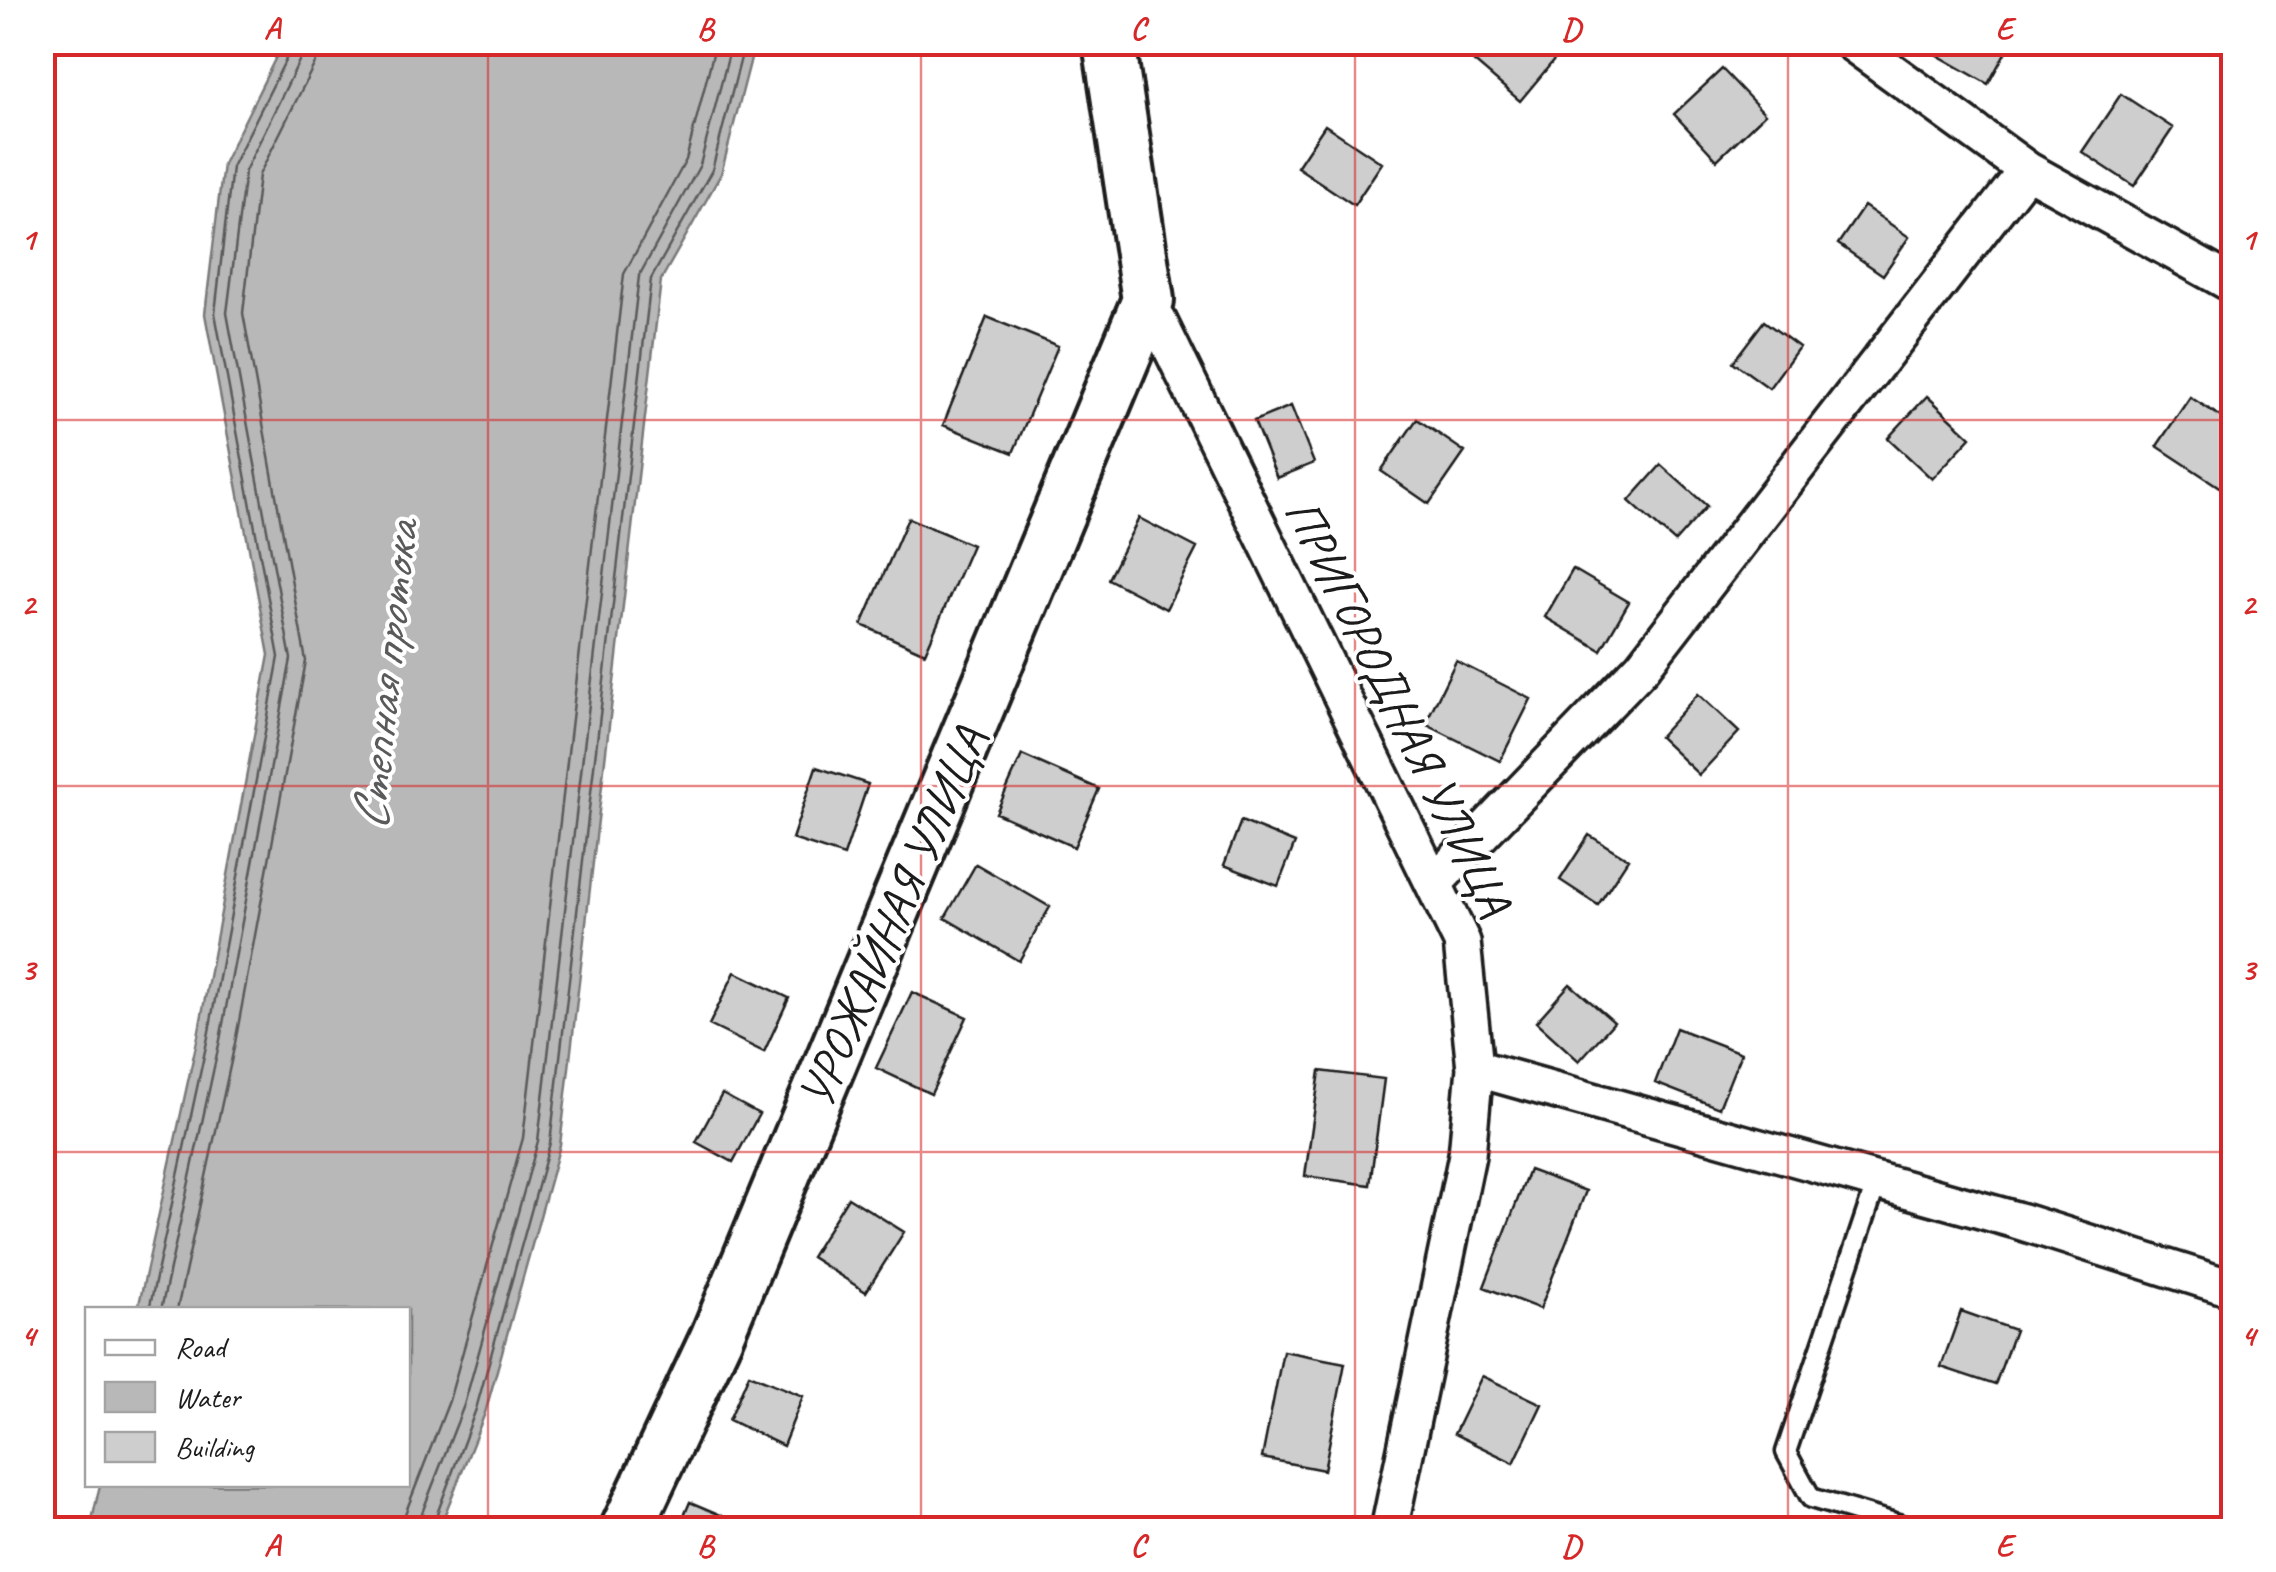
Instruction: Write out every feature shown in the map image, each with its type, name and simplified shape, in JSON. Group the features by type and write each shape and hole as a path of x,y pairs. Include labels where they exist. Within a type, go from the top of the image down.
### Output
{"street":[{"path":"1109,42 1148,300"},
{"path":"1851,42 2027,170 2234,285"},
{"path":"1435,882 1642,667 2027,170"},
{"name":"ПРИГОРОДНАЯ УЛИЦА","path":"1148,300 1462,942 1475,1068 1467,1155 1389,1530"},
{"name":"УРОЖАЙНАЯ УЛИЦА","path":"626,1530 716,1338 1148,300"},
{"path":"1475,1068 1878,1180 2234,1288"}],"lane":[{"path":"1878,1180 1786,1452 1811,1498 1918,1530"}],"path":[{"path":"42,1238 46,1253 42,1264"}],"water":[{"name":"Степная протока","path":"283,43 755,43 721,174 661,280 560,1145 485,1413 439,1529 90,1529 100,1487 410,1487 410,1307 138,1307 198,1036 269,655 205,314 223,164"}],"building":[{"path":"1451,42 1535,42 1555,59 1520,101"},
{"path":"1938,42 2011,42 1988,84 1932,52"},
{"path":"1722,69 1765,114 1717,160 1674,114"},
{"path":"2121,94 2173,128 2134,186 2082,152"},
{"path":"1325,125 1382,163 1354,205 1297,167"},
{"path":"1864,206 1909,237 1883,275 1838,244"},
{"path":"987,317 1058,346 1013,453 943,425"},
{"path":"1764,321 1799,347 1769,388 1733,362"},
{"path":"1927,396 1971,437 1932,479 1888,438"},
{"path":"2190,397 2234,425 2234,489 2230,494 2157,446"},
{"path":"1291,406 1314,463 1277,478 1254,421"},
{"path":"1417,419 1465,452 1429,504 1381,471"},
{"path":"1661,465 1707,506 1675,542 1629,501"},
{"path":"908,518 972,545 925,653 862,625"},
{"path":"1139,518 1197,548 1166,609 1108,579"},
{"path":"1573,569 1629,602 1601,650 1545,617"},
{"path":"1456,661 1531,699 1500,761 1425,724"},
{"path":"1698,694 1739,732 1699,775 1659,737"},
{"path":"1022,755 1099,789 1074,847 996,813"},
{"path":"816,767 868,784 844,856 792,839"},
{"path":"1241,821 1295,843 1278,886 1224,865"},
{"path":"1589,835 1628,859 1598,905 1560,880"},
{"path":"976,864 1050,907 1019,961 945,918"},
{"path":"735,972 789,998 764,1052 709,1025"},
{"path":"1570,984 1614,1022 1579,1061 1536,1022"},
{"path":"912,992 967,1017 931,1094 876,1068"},
{"path":"1676,1028 1741,1053 1719,1108 1655,1083"},
{"path":"1320,1071 1384,1079 1370,1185 1305,1176"},
{"path":"722,1094 759,1114 733,1162 696,1142"},
{"path":"1529,1170 1586,1191 1540,1309 1484,1287"},
{"path":"848,1197 904,1232 866,1292 811,1257"},
{"path":"1961,1311 2015,1330 1995,1385 1941,1367"},
{"path":"1283,1351 1345,1363 1324,1470 1262,1458"},
{"path":"749,1374 803,1396 783,1446 729,1420"},
{"path":"1482,1376 1542,1404 1514,1463 1454,1434"},
{"path":"690,1502 742,1524 740,1530 678,1530"}]}
